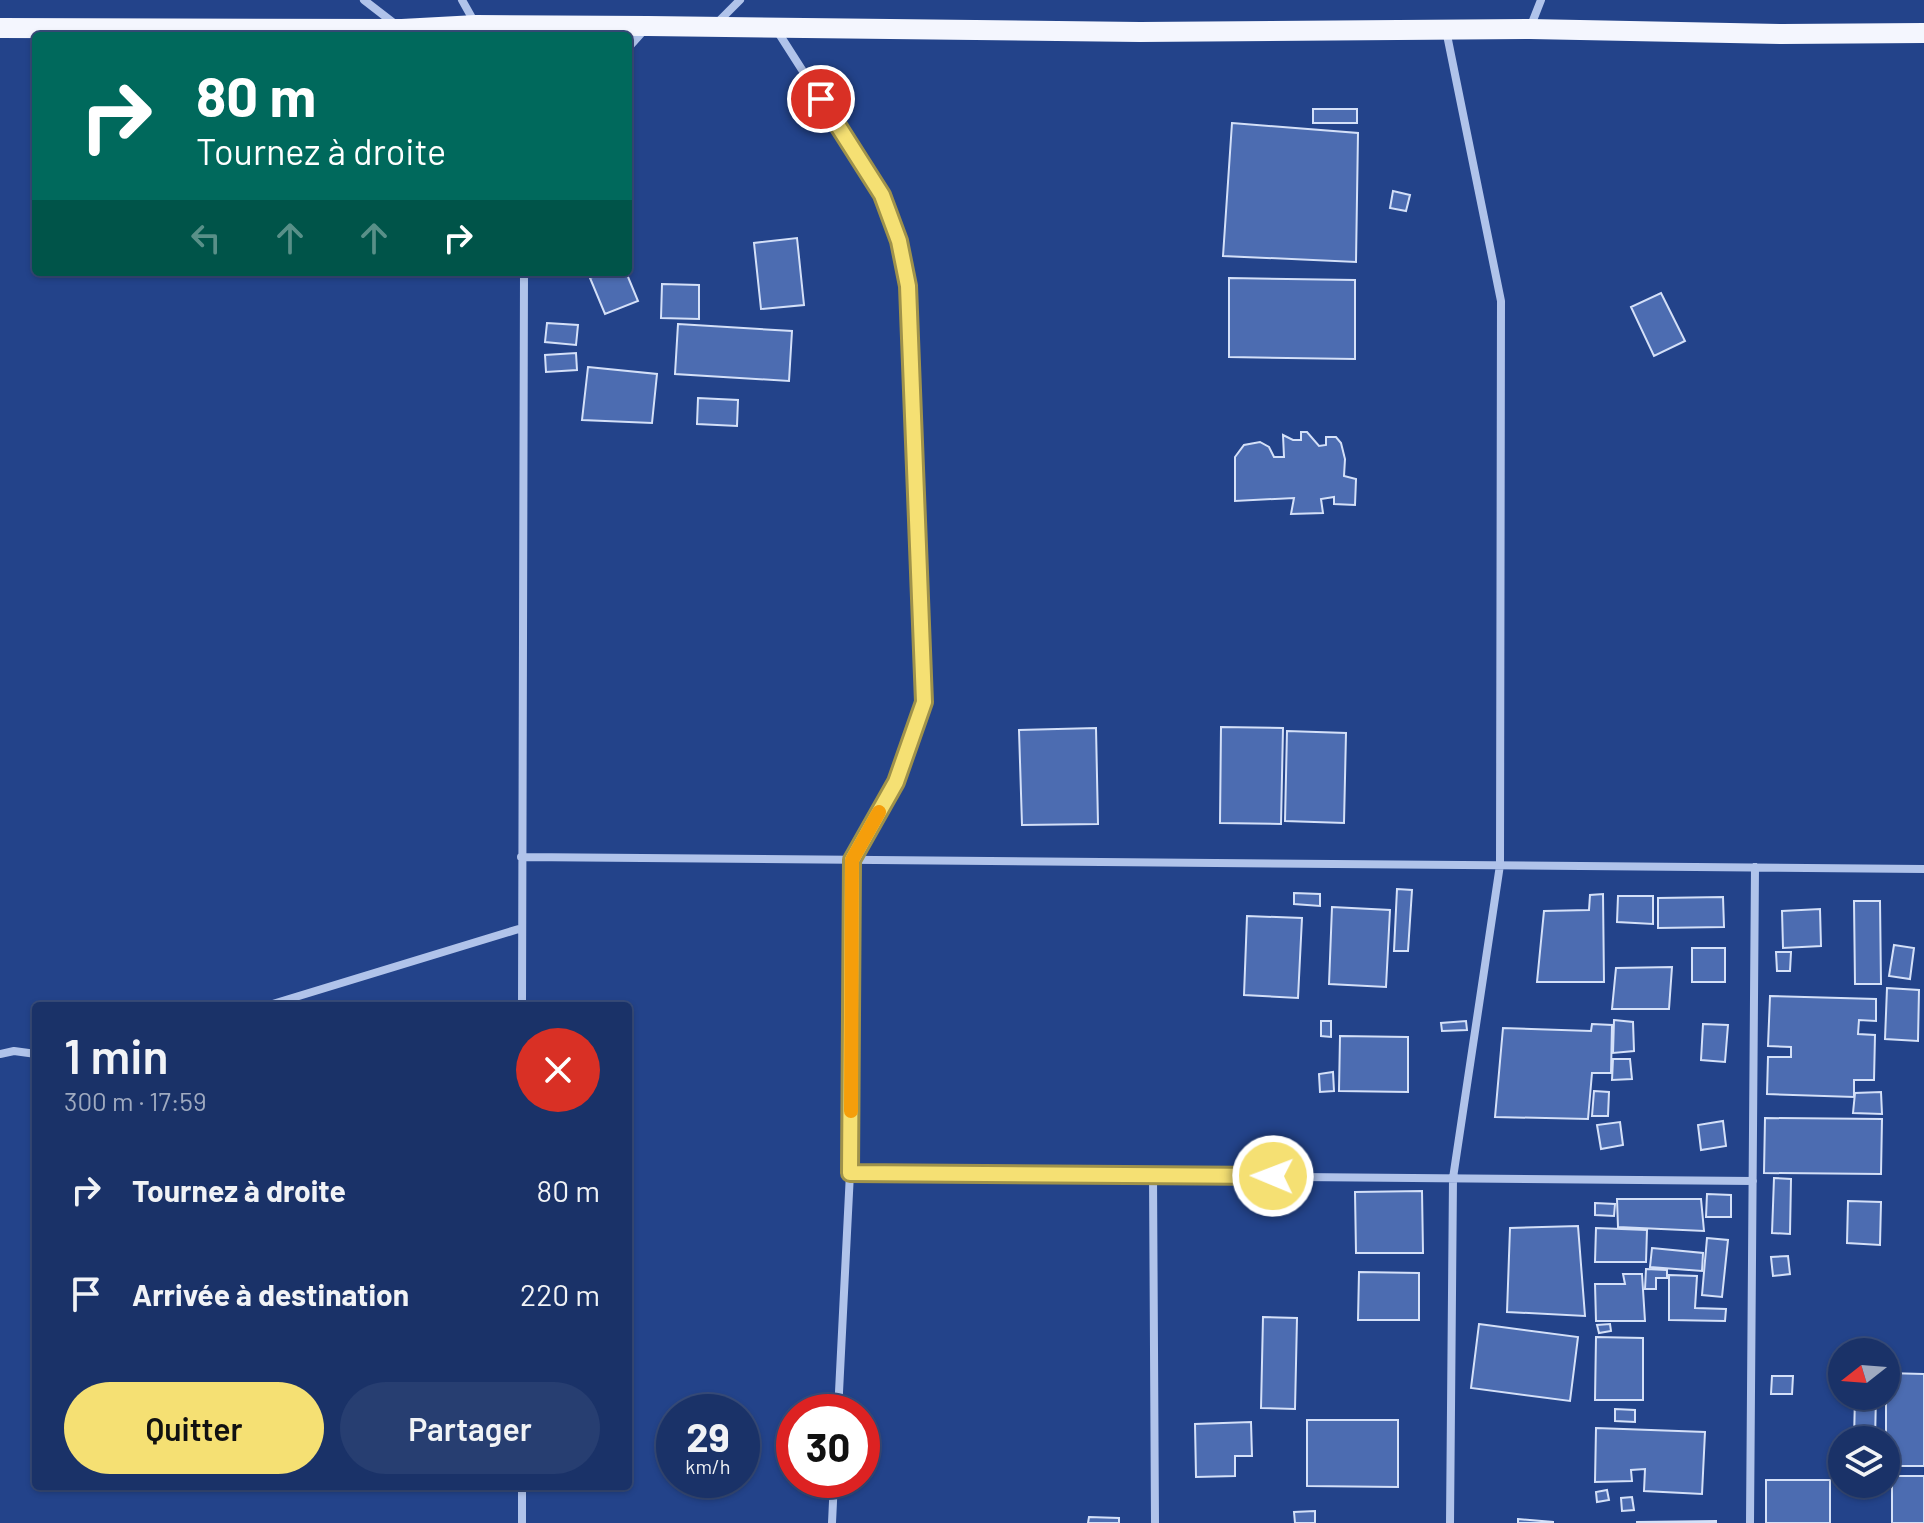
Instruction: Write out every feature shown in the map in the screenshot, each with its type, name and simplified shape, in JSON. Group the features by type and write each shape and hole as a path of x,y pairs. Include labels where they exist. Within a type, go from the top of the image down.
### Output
{"main road":[{"path":"0,28 402,29 476,25 1140,32 1530,29 1782,34 1924,33"}],"street":[{"path":"364,0 402,29"},
{"path":"462,0 476,25"},
{"path":"714,26 740,0"},
{"path":"1530,29 1541,0"},
{"path":"632,44 648,26"},
{"path":"775,27 882,195 899,241 908,286 924,702 896,782 852,860 850,1173 839,1394"},
{"path":"1446,30 1501,301 1500,865 1453,1178 1450,1523"},
{"path":"522,1002 524,276"},
{"path":"521,857 1924,869"},
{"path":"1750,1523 1755,867"},
{"path":"279,1002 522,928"},
{"path":"0,1054 14,1051 32,1053"},
{"path":"850,1173 1753,1181"},
{"path":"1153,1175 1155,1523"},
{"path":"522,1490 522,1523"},
{"path":"832,1523 833,1498"}],"building":[{"path":"1313,109 1357,109 1357,123 1313,123"},
{"path":"1232,123 1358,133 1356,262 1223,256"},
{"path":"1393,191 1410,195 1406,211 1390,208"},
{"path":"797,238 804,305 761,309 754,243"},
{"path":"628,276 638,301 605,314 590,278"},
{"path":"1229,278 1355,280 1355,359 1229,357"},
{"path":"662,284 699,285 699,319 661,318"},
{"path":"1661,293 1685,341 1654,356 1631,307"},
{"path":"547,323 578,325 576,345 545,342"},
{"path":"678,324 792,331 789,381 675,374"},
{"path":"576,353 577,370 546,372 545,355"},
{"path":"588,367 657,374 652,423 582,420"},
{"path":"698,398 738,400 737,426 697,424"},
{"path":"1301,432 1307,432 1319,446 1326,445 1326,437 1336,437 1341,443 1345,459 1344,476 1356,479 1355,505 1334,504 1334,497 1321,499 1323,513 1291,514 1294,498 1235,501 1235,457 1244,445 1260,442 1269,447 1274,457 1284,457 1283,435 1301,440"},
{"path":"1221,727 1283,728 1281,824 1220,823"},
{"path":"1096,728 1098,824 1022,825 1019,730"},
{"path":"1287,731 1346,733 1344,823 1285,821"},
{"path":"1397,889 1412,890 1408,951 1394,951"},
{"path":"1294,893 1320,894 1320,906 1294,904"},
{"path":"1603,894 1604,982 1537,982 1544,911 1589,910 1590,895"},
{"path":"1618,896 1653,896 1653,924 1617,922"},
{"path":"1723,897 1724,927 1658,928 1658,898"},
{"path":"1854,901 1880,901 1881,984 1855,984"},
{"path":"1332,907 1390,910 1386,987 1329,984"},
{"path":"1820,909 1821,946 1783,948 1782,911"},
{"path":"1247,916 1302,918 1298,998 1244,995"},
{"path":"1894,945 1914,948 1910,979 1889,976"},
{"path":"1692,948 1725,948 1725,982 1692,982"},
{"path":"1776,952 1791,952 1790,971 1777,971"},
{"path":"1672,967 1669,1009 1612,1009 1616,968"},
{"path":"1887,988 1919,990 1918,1041 1885,1039"},
{"path":"1770,996 1876,999 1876,1021 1859,1020 1858,1034 1875,1035 1874,1080 1854,1080 1854,1097 1767,1094 1768,1057 1791,1057 1791,1047 1768,1046"},
{"path":"1614,1020 1633,1022 1634,1051 1613,1053"},
{"path":"1321,1021 1331,1021 1331,1037 1321,1036"},
{"path":"1466,1021 1467,1030 1442,1031 1441,1023"},
{"path":"1592,1024 1612,1025 1611,1073 1592,1073 1588,1119 1495,1117 1503,1028 1591,1031"},
{"path":"1703,1024 1728,1025 1725,1062 1701,1060"},
{"path":"1340,1036 1408,1037 1408,1092 1339,1091"},
{"path":"1613,1059 1630,1059 1632,1079 1612,1080"},
{"path":"1333,1072 1334,1091 1320,1092 1319,1074"},
{"path":"1594,1091 1609,1092 1608,1116 1592,1116"},
{"path":"1881,1092 1882,1114 1853,1113 1855,1093"},
{"path":"1765,1118 1882,1119 1881,1174 1764,1173"},
{"path":"1723,1121 1726,1146 1701,1150 1698,1125"},
{"path":"1620,1122 1623,1145 1601,1149 1597,1125"},
{"path":"1774,1178 1791,1179 1790,1234 1772,1233"},
{"path":"1422,1191 1423,1253 1356,1253 1355,1192"},
{"path":"1707,1194 1731,1195 1731,1217 1706,1217"},
{"path":"1617,1199 1701,1199 1704,1231 1618,1227"},
{"path":"1848,1201 1881,1202 1880,1245 1847,1243"},
{"path":"1595,1203 1615,1204 1614,1216 1595,1215"},
{"path":"1578,1226 1585,1316 1507,1312 1510,1228"},
{"path":"1596,1228 1647,1230 1646,1262 1595,1262"},
{"path":"1707,1238 1728,1240 1722,1297 1702,1295"},
{"path":"1652,1248 1703,1253 1702,1271 1650,1267"},
{"path":"1788,1256 1790,1274 1773,1276 1771,1257"},
{"path":"1646,1269 1667,1270 1667,1278 1656,1278 1656,1289 1645,1289"},
{"path":"1359,1272 1419,1273 1419,1320 1358,1320"},
{"path":"1623,1274 1642,1274 1645,1321 1596,1321 1595,1284 1625,1284"},
{"path":"1669,1275 1697,1276 1695,1308 1726,1309 1725,1321 1669,1320"},
{"path":"1263,1317 1297,1318 1295,1409 1261,1408"},
{"path":"1479,1324 1578,1337 1570,1401 1471,1388"},
{"path":"1610,1324 1611,1331 1599,1333 1597,1325"},
{"path":"1596,1337 1643,1338 1643,1400 1595,1400"},
{"path":"1900,1373 1924,1374 1924,1466 1900,1466 1900,1426 1886,1426 1886,1410 1900,1410"},
{"path":"1772,1376 1793,1376 1792,1394 1771,1394"},
{"path":"1615,1409 1635,1410 1635,1422 1615,1421"},
{"path":"1855,1410 1876,1410 1875,1426 1854,1426"},
{"path":"1307,1420 1398,1420 1398,1487 1307,1486"},
{"path":"1251,1422 1252,1456 1235,1456 1235,1476 1196,1477 1195,1424"},
{"path":"1596,1428 1705,1432 1702,1494 1644,1491 1645,1469 1631,1470 1632,1481 1595,1482"},
{"path":"1900,1476 1924,1476 1924,1523 1892,1523 1892,1498 1900,1498"},
{"path":"1766,1480 1828,1480 1830,1523 1766,1523"},
{"path":"1607,1490 1609,1500 1597,1502 1596,1492"},
{"path":"1632,1497 1634,1510 1622,1511 1621,1498"},
{"path":"1315,1511 1315,1523 1295,1523 1294,1512"},
{"path":"1089,1517 1119,1518 1119,1523 1088,1523"},
{"path":"1518,1519 1553,1522 1553,1523 1518,1523"},
{"path":"1637,1522 1716,1523 1637,1523"}],"slow traffic":[{"path":"851,1111 852,860 879,812"}],"route":[{"path":"821,99 882,195 899,241 908,286 924,702 896,782 852,860 850,1173 1273,1176"}]}
